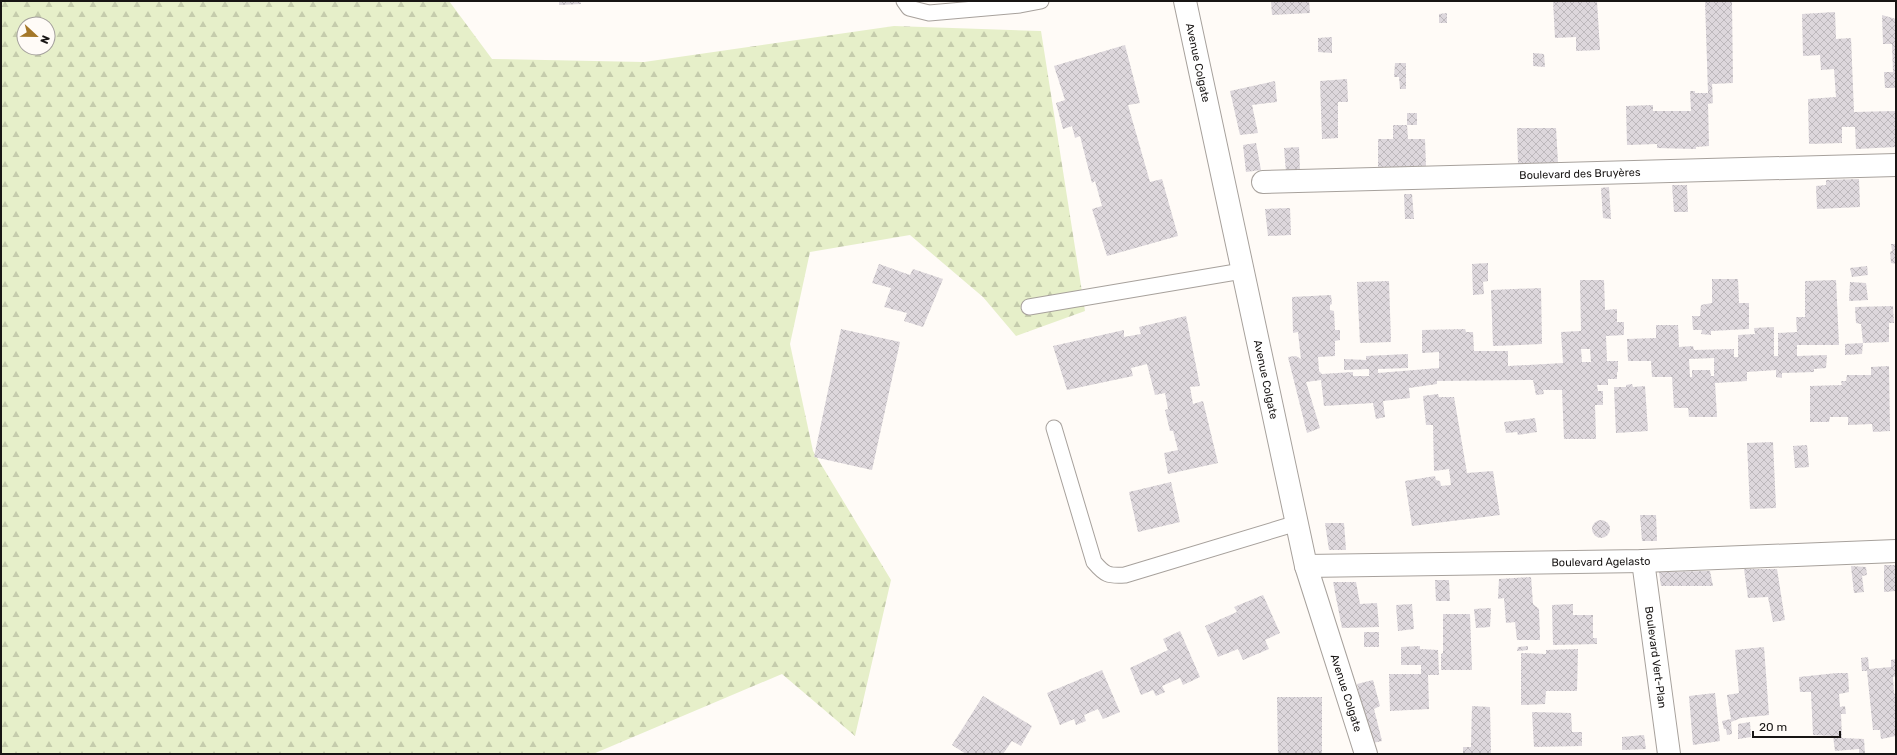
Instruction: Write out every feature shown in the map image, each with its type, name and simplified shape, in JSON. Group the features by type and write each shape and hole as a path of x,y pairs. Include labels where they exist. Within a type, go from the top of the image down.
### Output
{"street":[{"name":"Avenue Colgate","path":"1184,1 1306,566 1366,754"},
{"name":"Boulevard des Bruyères","path":"1263,182 1896,165"},
{"name":"Boulevard Agelasto","path":"1306,566 1643,561 1896,551"},
{"name":"Boulevard Vert-Plan","path":"1643,561 1669,754"}],"lane":[{"path":"904,1 909,8 929,13 1020,5 1042,1"},
{"path":"1029,307 1242,271"},
{"path":"1054,428 1094,562 1103,573 1112,576 1125,575 1297,523"}],"green space":[{"path":"1,1 449,1 492,59 644,62 894,26 1041,31 1085,311 1016,336 983,297 910,235 810,252 790,344 813,451 891,580 855,736 782,674 593,754 1,754"}],"building":[{"path":"559,1 580,1 581,4 559,5"},
{"path":"1271,1 1309,1 1310,13 1272,15"},
{"path":"1553,1 1597,1 1600,50 1576,51 1576,37 1555,38"},
{"path":"1705,1 1732,1 1733,83 1712,84 1713,103 1708,104 1709,146 1696,147 1696,149 1657,148 1657,144 1627,145 1626,106 1653,105 1653,111 1691,111 1690,91 1695,91 1695,93 1708,93"},
{"path":"1835,12 1836,39 1851,38 1854,112 1896,111 1896,147 1856,149 1855,127 1842,127 1842,143 1809,144 1808,99 1836,97 1834,69 1821,70 1820,55 1803,56 1802,14"},
{"path":"1447,13 1447,23 1439,23 1439,14"},
{"path":"1882,15 1896,19 1896,88 1885,88 1884,72 1893,72 1892,44 1883,44"},
{"path":"1332,37 1332,53 1318,52 1318,38"},
{"path":"1125,45 1140,103 1128,105 1150,182 1162,179 1178,236 1107,256 1092,209 1102,206 1095,181 1092,183 1080,136 1075,138 1072,126 1063,129 1056,103 1065,100 1054,66"},
{"path":"1533,53 1544,54 1545,67 1533,66"},
{"path":"1395,63 1406,63 1406,89 1400,89 1399,77 1394,77"},
{"path":"1347,79 1348,102 1338,102 1338,138 1322,139 1320,81"},
{"path":"1275,81 1277,102 1252,105 1258,133 1240,135 1230,91"},
{"path":"1407,113 1417,113 1417,125 1407,125"},
{"path":"1393,125 1407,125 1408,139 1425,139 1426,166 1407,168 1378,168 1378,139 1393,139"},
{"path":"1517,128 1556,128 1558,163 1518,164"},
{"path":"1256,143 1261,170 1246,172 1243,145"},
{"path":"1299,147 1300,171 1286,172 1284,148"},
{"path":"1859,179 1860,207 1817,209 1816,186 1826,185 1826,180"},
{"path":"1672,185 1687,185 1688,212 1674,212"},
{"path":"1609,187 1611,219 1603,218 1601,188"},
{"path":"1404,194 1412,194 1414,219 1405,219"},
{"path":"1290,208 1291,235 1268,236 1265,209"},
{"path":"1891,244 1896,244 1896,264 1891,263"},
{"path":"1488,263 1488,281 1483,282 1484,294 1473,295 1472,264"},
{"path":"879,264 910,275 913,269 943,279 923,327 904,321 907,313 884,307 891,288 872,283"},
{"path":"1867,266 1868,275 1852,277 1850,268"},
{"path":"1712,279 1738,279 1739,303 1749,303 1749,329 1711,331 1711,335 1701,334 1702,330 1693,330 1692,316 1700,316 1701,305 1712,303"},
{"path":"1580,280 1604,280 1605,310 1617,309 1617,322 1624,322 1624,335 1606,336 1607,361 1618,361 1618,372 1617,379 1608,379 1608,385 1597,385 1598,391 1603,391 1603,405 1595,405 1596,439 1564,439 1562,390 1543,390 1544,394 1536,395 1533,380 1437,381 1437,384 1409,388 1410,398 1383,401 1385,417 1376,419 1373,403 1324,406 1321,380 1306,382 1320,428 1307,433 1288,357 1296,356 1301,359 1298,332 1293,333 1292,297 1331,295 1332,304 1330,305 1330,310 1334,311 1335,330 1340,330 1340,340 1335,341 1335,356 1318,357 1319,371 1322,374 1353,372 1353,376 1369,376 1369,369 1344,370 1344,359 1366,360 1366,356 1408,354 1408,368 1378,369 1378,373 1439,368 1439,352 1422,353 1422,330 1465,329 1466,332 1473,332 1474,351 1508,351 1508,366 1563,363 1561,332 1581,331","holes":["1581,349 1590,349 1591,362 1582,362"]},
{"path":"1836,280 1839,345 1797,345 1797,356 1827,355 1826,368 1814,369 1814,372 1782,373 1782,378 1776,377 1776,370 1747,372 1747,381 1715,383 1717,417 1689,417 1688,408 1674,408 1672,377 1652,377 1651,361 1628,361 1627,339 1656,338 1656,325 1678,325 1679,347 1693,346 1694,350 1734,349 1734,357 1738,357 1738,335 1755,334 1754,328 1774,327 1774,356 1778,356 1778,333 1797,332 1796,317 1805,317 1805,281","holes":["1714,358 1714,376 1711,376 1710,370 1692,370 1692,377 1690,377 1689,359"]},
{"path":"1389,281 1391,342 1360,343 1357,282"},
{"path":"1850,282 1866,283 1868,300 1849,301"},
{"path":"1541,288 1542,344 1493,346 1491,290"},
{"path":"1893,306 1894,323 1889,323 1889,342 1863,343 1861,324 1856,323 1855,307"},
{"path":"1186,316 1200,386 1190,387 1193,404 1203,401 1218,463 1168,474 1164,453 1178,450 1173,431 1170,431 1165,410 1168,409 1165,393 1155,395 1147,364 1131,368 1133,376 1067,390 1053,346 1124,330 1124,337 1141,334 1139,327"},
{"path":"841,329 900,342 872,470 814,457"},
{"path":"1863,343 1862,354 1845,355 1845,344"},
{"path":"1889,366 1890,431 1873,432 1872,424 1848,425 1848,417 1830,417 1829,422 1810,422 1810,386 1842,385 1841,381 1846,381 1847,375 1871,375 1871,367"},
{"path":"1632,384 1633,387 1645,386 1648,431 1616,433 1614,387 1626,387 1626,385"},
{"path":"1438,394 1439,397 1454,397 1467,473 1493,471 1500,515 1412,526 1405,481 1435,476 1436,480 1440,481 1441,486 1451,485 1449,469 1434,471 1433,425 1426,425 1423,396"},
{"path":"1535,418 1537,432 1518,435 1517,432 1506,433 1504,422"},
{"path":"1773,442 1776,508 1750,509 1747,443"},
{"path":"1807,445 1809,467 1795,468 1793,446"},
{"path":"1171,482 1180,522 1138,532 1129,492"},
{"path":"1640,515 1656,515 1657,541 1642,541"},
{"path":"1597,520 1605,520 1610,525 1608,536 1605,538 1597,538 1592,533 1592,525"},
{"path":"1325,523 1344,523 1346,550 1329,550"},
{"path":"1884,565 1896,565 1896,591 1884,592"},
{"path":"1851,566 1866,567 1867,575 1862,576 1864,592 1854,593"},
{"path":"1744,569 1777,569 1785,620 1773,622 1768,597 1748,598"},
{"path":"1710,571 1713,586 1661,586 1659,572"},
{"path":"1531,577 1533,604 1539,609 1540,640 1517,640 1515,622 1506,623 1504,598 1498,599 1499,579"},
{"path":"1435,580 1449,580 1450,601 1436,601"},
{"path":"1333,582 1356,582 1360,604 1377,603 1379,627 1342,628"},
{"path":"1263,595 1280,633 1265,640 1269,649 1243,660 1238,649 1218,657 1205,626 1237,612 1234,607"},
{"path":"1412,604 1414,629 1398,631 1396,605"},
{"path":"1573,604 1573,615 1593,615 1593,638 1597,638 1597,644 1553,645 1552,605"},
{"path":"1491,608 1490,627 1476,628 1474,609"},
{"path":"1443,614 1470,614 1472,670 1441,670 1441,654 1443,653"},
{"path":"1180,631 1200,677 1183,685 1180,678 1162,686 1165,692 1156,696 1153,690 1141,695 1130,668 1168,650 1163,639"},
{"path":"1364,632 1379,632 1379,647 1364,647"},
{"path":"1420,646 1420,649 1438,650 1439,675 1428,675 1429,709 1390,711 1389,674 1421,674 1421,665 1401,665 1401,647"},
{"path":"1528,646 1528,650 1517,651 1518,647"},
{"path":"1764,647 1769,715 1741,718 1731,722 1732,734 1727,735 1722,721 1731,719 1727,695 1739,693 1735,650"},
{"path":"1578,649 1577,691 1546,691 1545,704 1521,705 1521,653 1546,654 1546,650"},
{"path":"1868,657 1869,669 1891,667 1891,660 1896,659 1896,676 1893,677 1894,693 1896,696 1896,736 1881,739 1880,730 1873,730 1867,671 1862,671 1861,658"},
{"path":"1102,670 1120,712 1103,719 1098,709 1084,715 1086,721 1076,725 1074,719 1060,725 1047,693"},
{"path":"1848,673 1849,692 1839,694 1840,707 1845,706 1846,714 1841,714 1842,738 1864,739 1865,754 1859,754 1859,749 1835,751 1833,736 1813,735 1811,692 1800,692 1799,677"},
{"path":"1373,680 1380,706 1374,709 1382,741 1373,743 1363,712 1357,684"},
{"path":"1715,693 1720,741 1693,745 1689,696"},
{"path":"983,696 1032,726 1021,746 1012,741 1003,754 966,754 952,745"},
{"path":"1277,697 1322,697 1322,754 1278,754"},
{"path":"1472,706 1490,707 1491,753 1463,753 1463,747 1471,747"},
{"path":"1532,712 1571,713 1572,732 1582,732 1582,746 1534,747"},
{"path":"1750,722 1751,737 1738,739 1738,724"},
{"path":"1644,735 1646,749 1622,750 1622,737"}]}
